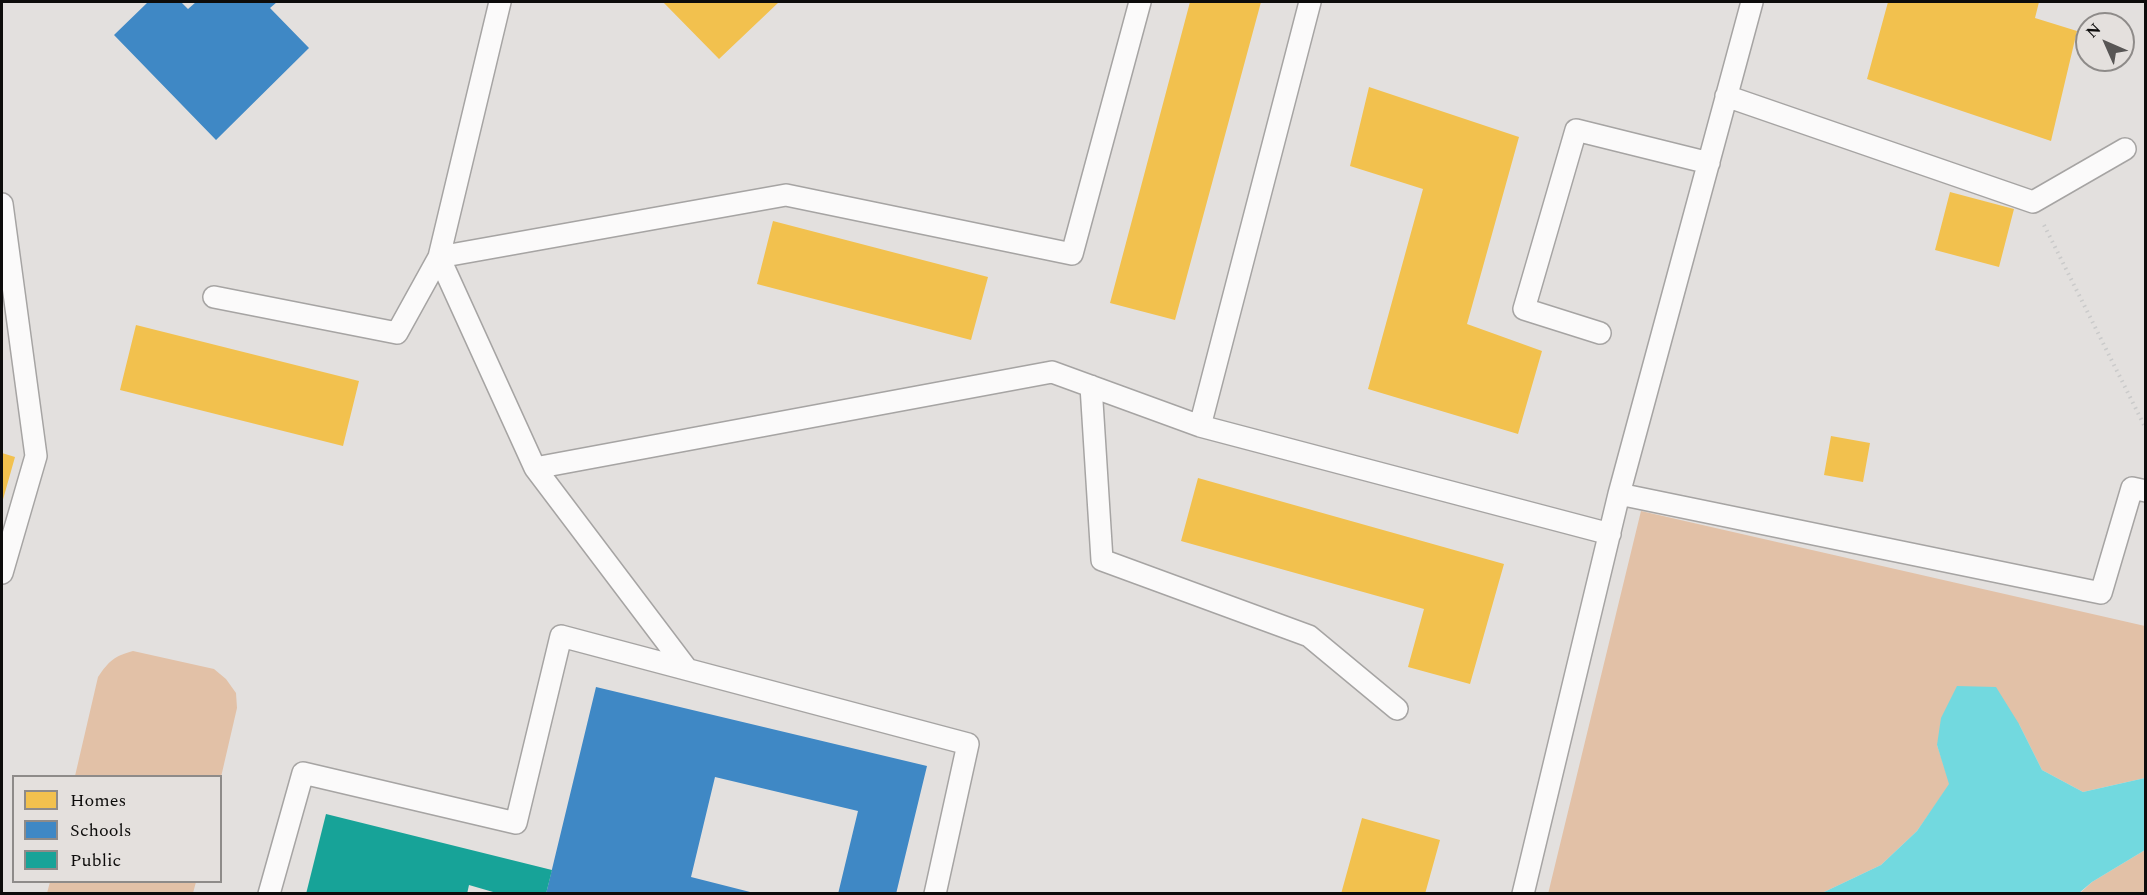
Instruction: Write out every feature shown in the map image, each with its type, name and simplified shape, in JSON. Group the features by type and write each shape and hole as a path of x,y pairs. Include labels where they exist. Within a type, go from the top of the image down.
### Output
{"lane":[{"path":"214,297 397,333 439,257 500,2"},
{"path":"439,257 786,195 1072,254 1140,2"},
{"path":"1200,426 1310,2"},
{"path":"1523,894 1619,494 1752,2"},
{"path":"1726,96 2033,202 2125,149"},
{"path":"1600,333 1524,309 1576,130 1709,163"},
{"path":"2,204 36,456 2,573"},
{"path":"439,257 535,468 687,669"},
{"path":"535,468 1052,372 1200,426 1610,534"},
{"path":"1091,386 1102,560 1309,636 1397,709"},
{"path":"1619,494 2101,593 2132,488 2145,491"},
{"path":"269,894 303,773 516,823 561,636 968,744 934,894"}],"path":[{"path":"2033,202 2145,429"}],"shaded area":[{"path":"1641,511 2145,626 2145,778 2083,792 2042,770 2019,724 1937,745 1950,784 1917,831 1881,865 1822,893 1548,894"},
{"path":"133,651 214,669 226,679 236,693 237,708 221,775 75,775 98,677 112,660"},
{"path":"2145,850 2145,893 2079,894 2092,882"},
{"path":"50,883 196,883 193,893 47,893"}],"water":[{"path":"1957,686 1996,687 2019,724 2042,770 2083,792 2145,778 2145,850 2092,882 2079,893 1822,893 1881,865 1917,831 1949,784 1937,745 1941,718"}],"building: Homes":[{"path":"663,2 779,2 719,59"},
{"path":"1190,2 1261,2 1175,320 1110,303"},
{"path":"1888,2 2039,2 2035,18 2075,30 2075,39 2051,141 1867,79"},
{"path":"1369,87 1519,137 1467,324 1542,351 1518,434 1368,389 1423,189 1350,166"},
{"path":"1950,192 2014,209 1999,267 1935,250"},
{"path":"773,221 988,277 971,340 757,284"},
{"path":"136,325 359,381 343,446 120,390"},
{"path":"1831,436 1870,443 1863,482 1824,475"},
{"path":"2,453 15,457 2,503"},
{"path":"1198,478 1504,564 1470,684 1408,667 1424,609 1181,541"},
{"path":"1362,818 1440,840 1425,894 1341,894"}],"building: Schools":[{"path":"148,2 181,2 188,9 196,2 277,2 270,8 309,48 216,140 114,35"},
{"path":"596,687 927,766 896,894 838,894 858,811 715,777 691,877 758,894 546,894"}],"building: Public":[{"path":"326,814 552,870 546,894 500,894 469,885 467,894 306,894"}]}
